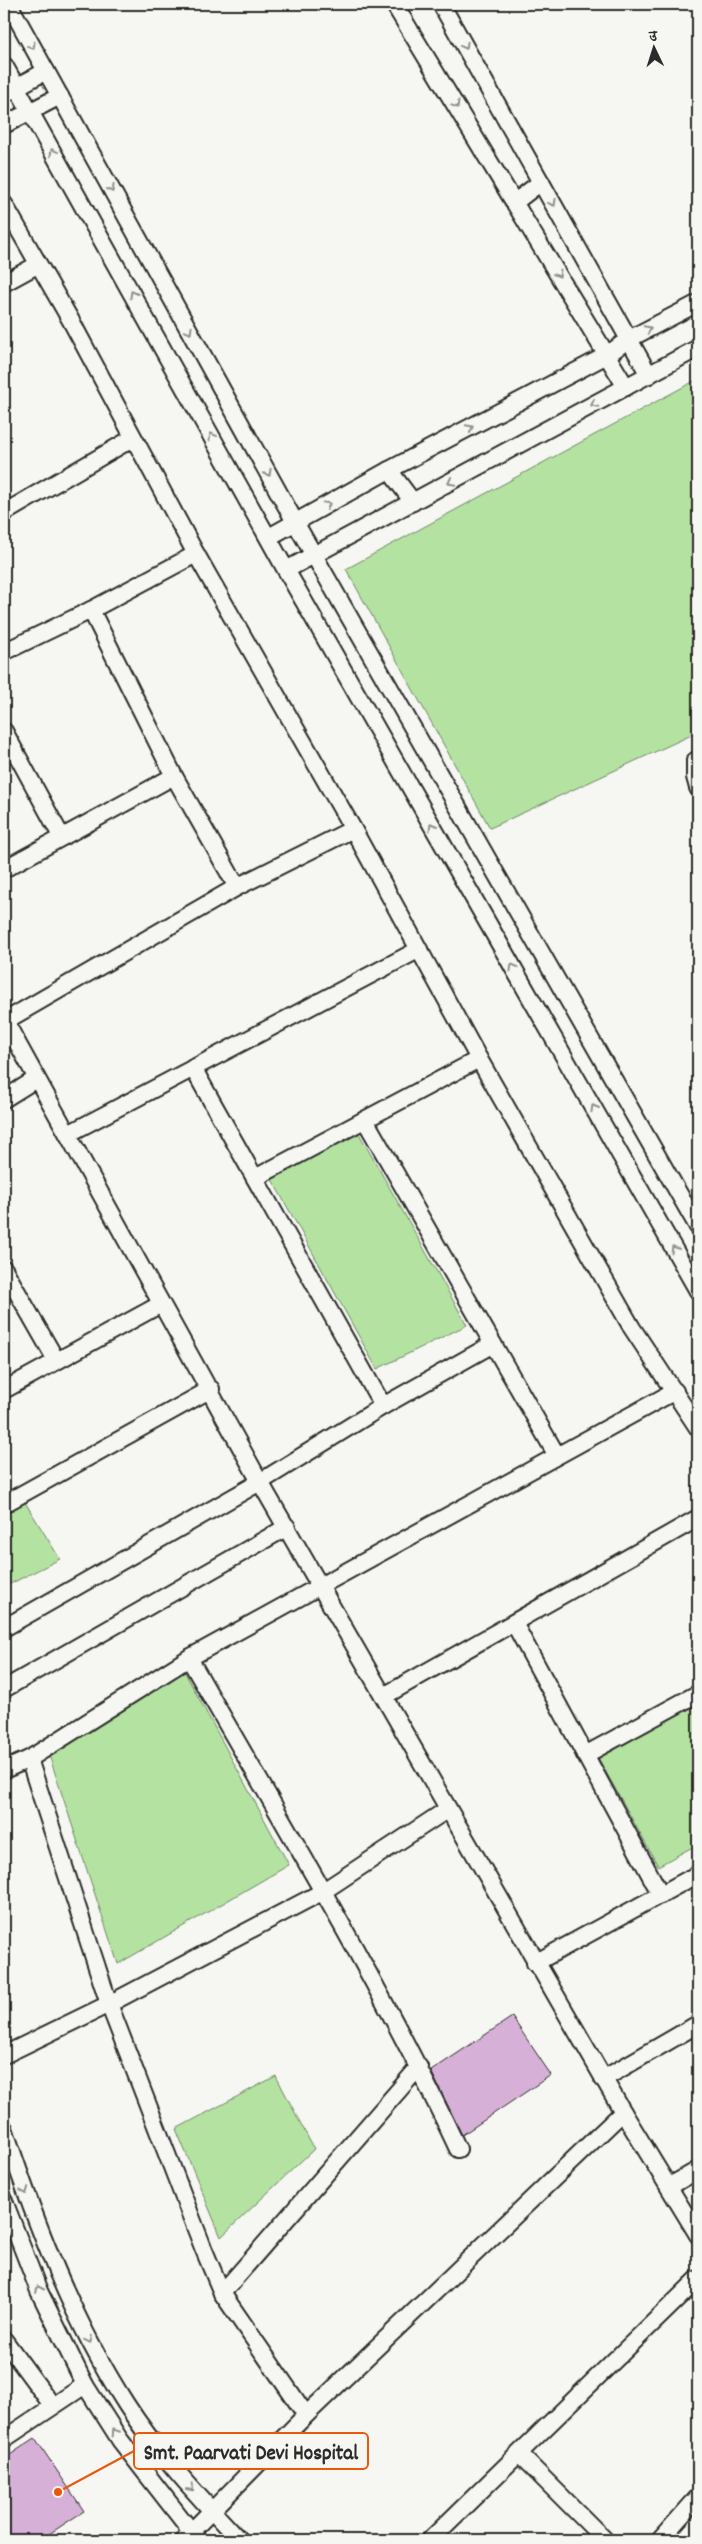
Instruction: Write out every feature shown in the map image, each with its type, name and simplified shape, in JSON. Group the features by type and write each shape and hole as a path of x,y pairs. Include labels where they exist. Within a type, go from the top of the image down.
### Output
{"street":[{"path":"9,4 295,522 698,1228"},
{"path":"394,4 626,387"},
{"path":"441,4 649,375"},
{"path":"4,65 10,91 31,111 286,570 698,1291"},
{"path":"10,91 46,71"},
{"path":"4,125 60,96"},
{"path":"514,202 541,182"},
{"path":"4,204 37,265 70,319 196,554 353,829 479,1059 632,1328 698,1428"},
{"path":"4,282 37,265"},
{"path":"269,537 389,470 607,355 629,339 698,303"},
{"path":"286,570 698,348"},
{"path":"4,513 133,438"},
{"path":"389,470 413,502"},
{"path":"4,652 91,610 196,554"},
{"path":"91,610 174,776 237,887"},
{"path":"4,731 62,836"},
{"path":"698,761 695,777 698,788"},
{"path":"4,869 174,776"},
{"path":"353,829 237,887 4,1020 161,1304 211,1389 260,1482 322,1587 535,1963 698,2235"},
{"path":"68,1134 418,950"},
{"path":"255,1178 479,1059"},
{"path":"193,1068 383,1406"},
{"path":"4,1099 36,1079"},
{"path":"365,1120 556,1454"},
{"path":"4,1269 56,1360"},
{"path":"4,1390 161,1304"},
{"path":"4,1628 260,1482 383,1406 493,1344"},
{"path":"4,1504 211,1389"},
{"path":"4,1770 29,1759 189,1658 322,1587 556,1454 675,1391"},
{"path":"384,1696 698,1518"},
{"path":"4,1689 287,1527"},
{"path":"514,1623 661,1895"},
{"path":"189,1658 419,2066 458,2149"},
{"path":"585,1755 698,1695"},
{"path":"29,1759 109,2004 222,2293 306,2415"},
{"path":"4,2056 109,2004 322,1892 448,1808"},
{"path":"535,1963 698,1874"},
{"path":"603,2079 698,2024"},
{"path":"222,2293 419,2066"},
{"path":"4,2201 39,2291 85,2385 120,2440 190,2538 212,2511 306,2415 623,2112"},
{"path":"4,2128 44,2240 66,2293 96,2354 127,2405 168,2462 239,2540"},
{"path":"670,2186 698,2170"},
{"path":"430,2540 698,2279"},
{"path":"5,2343 52,2405"},
{"path":"4,2439 52,2405 85,2385"},
{"path":"519,2454 605,2540"},
{"path":"660,2540 698,2497"}],"green space":[{"path":"698,379 698,732 490,828 346,569"},
{"path":"357,1130 467,1325 377,1369 269,1174"},
{"path":"23,1499 60,1559 4,1587 4,1509"},
{"path":"183,1669 289,1865 118,1964 47,1749"},
{"path":"692,1699 698,1712 698,1844 658,1866 595,1752"},
{"path":"276,2076 314,2149 221,2237 176,2129"}],"building":[{"path":"512,2017 551,2075 462,2135 431,2071"},
{"path":"35,2438 84,2511 40,2540 4,2540 4,2459"}],"place":[{"name":"Smt. Paarvati Devi Hospital","path":"58,2492"}]}
